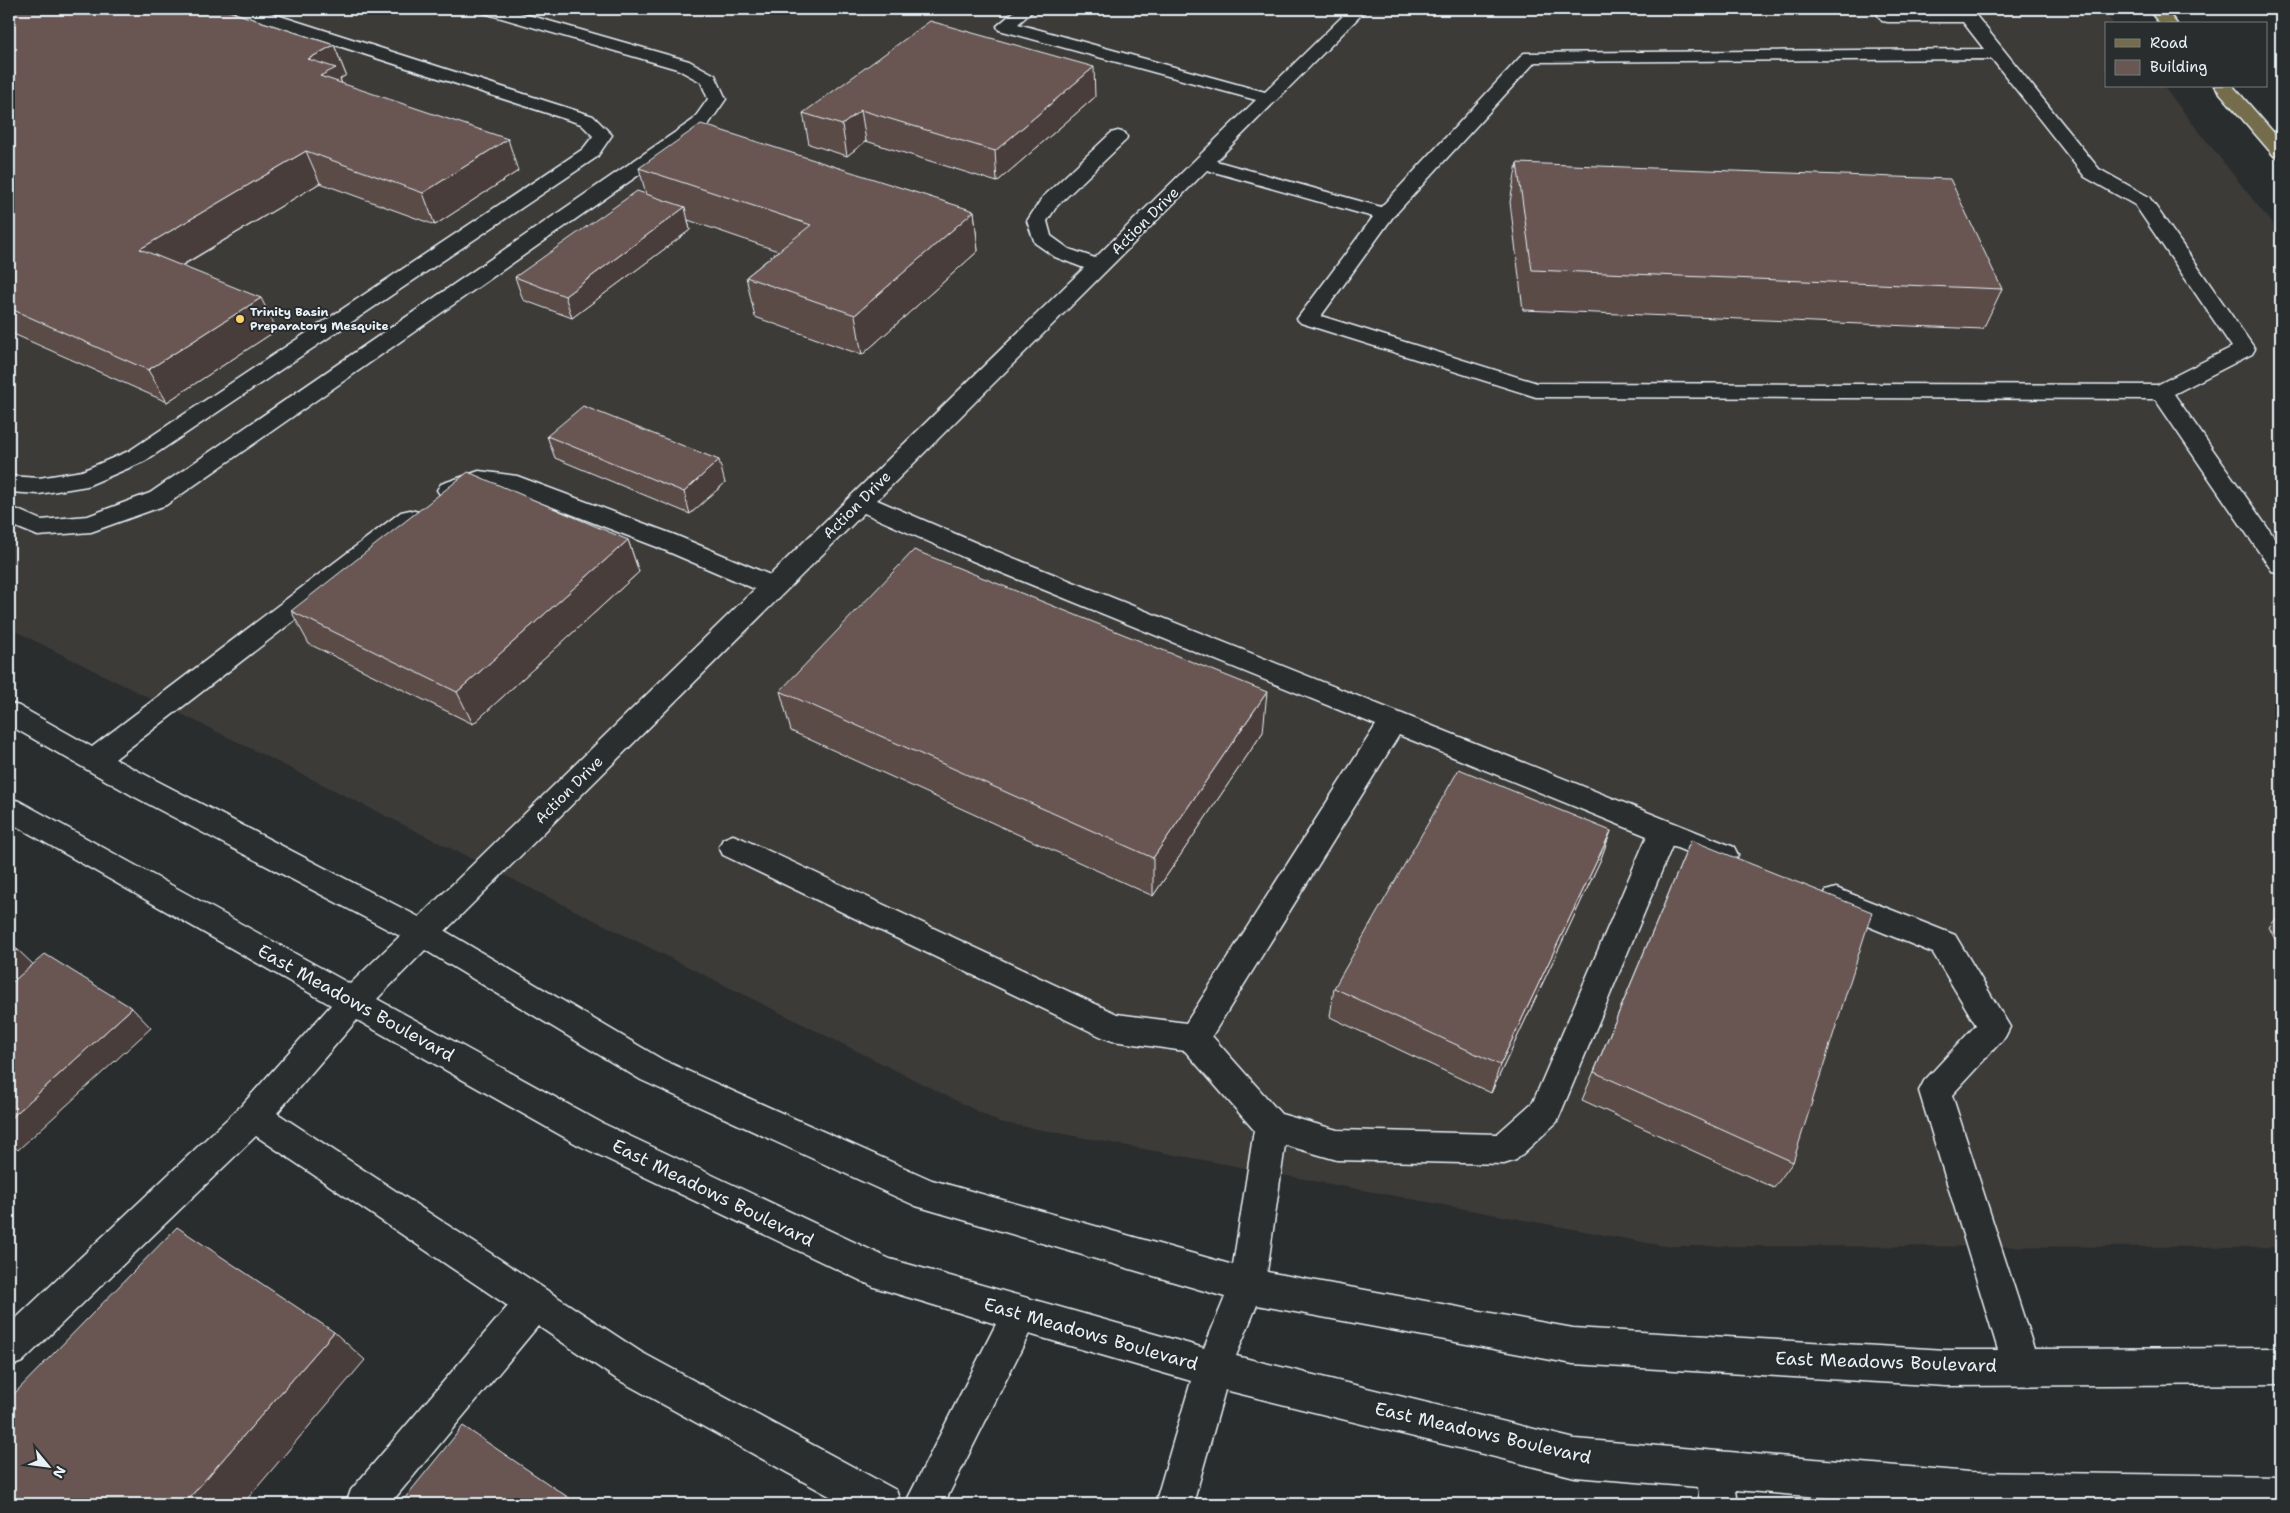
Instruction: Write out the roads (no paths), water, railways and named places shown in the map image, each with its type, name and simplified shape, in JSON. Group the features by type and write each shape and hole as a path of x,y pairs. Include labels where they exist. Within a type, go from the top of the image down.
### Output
{"main road":[{"path":"2156,9 2167,22"},
{"path":"2226,88 2281,152"}],"street":[{"path":"9,484 39,486 88,478 136,456 590,153 603,135 587,120 242,9"},
{"path":"9,514 38,528 92,524 158,499 700,124 716,99 709,79 683,66 490,9"},
{"path":"1027,9 1005,26 1267,98"},
{"name":"Action Drive","path":"9,1349 254,1116 354,1001 1359,9"},
{"path":"1882,9 1888,17 1968,17 2092,173 2142,201 2244,348 2161,392 1536,390 1308,319 1385,214 1530,57 1997,54"},
{"path":"1099,266 1062,253 1042,239 1037,220 1049,202 1118,137"},
{"path":"1204,163 1385,214"},
{"path":"2161,392 2281,565"},
{"path":"94,760 429,503 456,486 468,481 491,478 509,481 666,541 774,588"},
{"path":"860,502 972,551 1745,864"},
{"name":"East Meadows Boulevard","path":"9,713 152,793 424,934 652,1070 928,1195 1247,1286 1573,1346 1946,1368 2281,1366"},
{"path":"1194,1038 1393,721"},
{"name":"East Meadows Boulevard","path":"9,809 590,1134 886,1275 1213,1369 1575,1458 1717,1487 2281,1495"},
{"path":"733,847 1113,1027 1194,1038 1271,1126 1338,1145 1504,1149 1545,1112 1664,831"},
{"path":"1809,889 1944,944 1994,1026 1936,1091 2022,1367"},
{"path":"254,1116 533,1304 628,1365 882,1504"},
{"path":"1174,1504 1213,1369 1247,1286 1271,1126"},
{"path":"365,1504 533,1304"},
{"path":"924,1504 1020,1315"}],"place":[{"name":"Trinity Basin Preparatory Mesquite","path":"240,319"}]}
